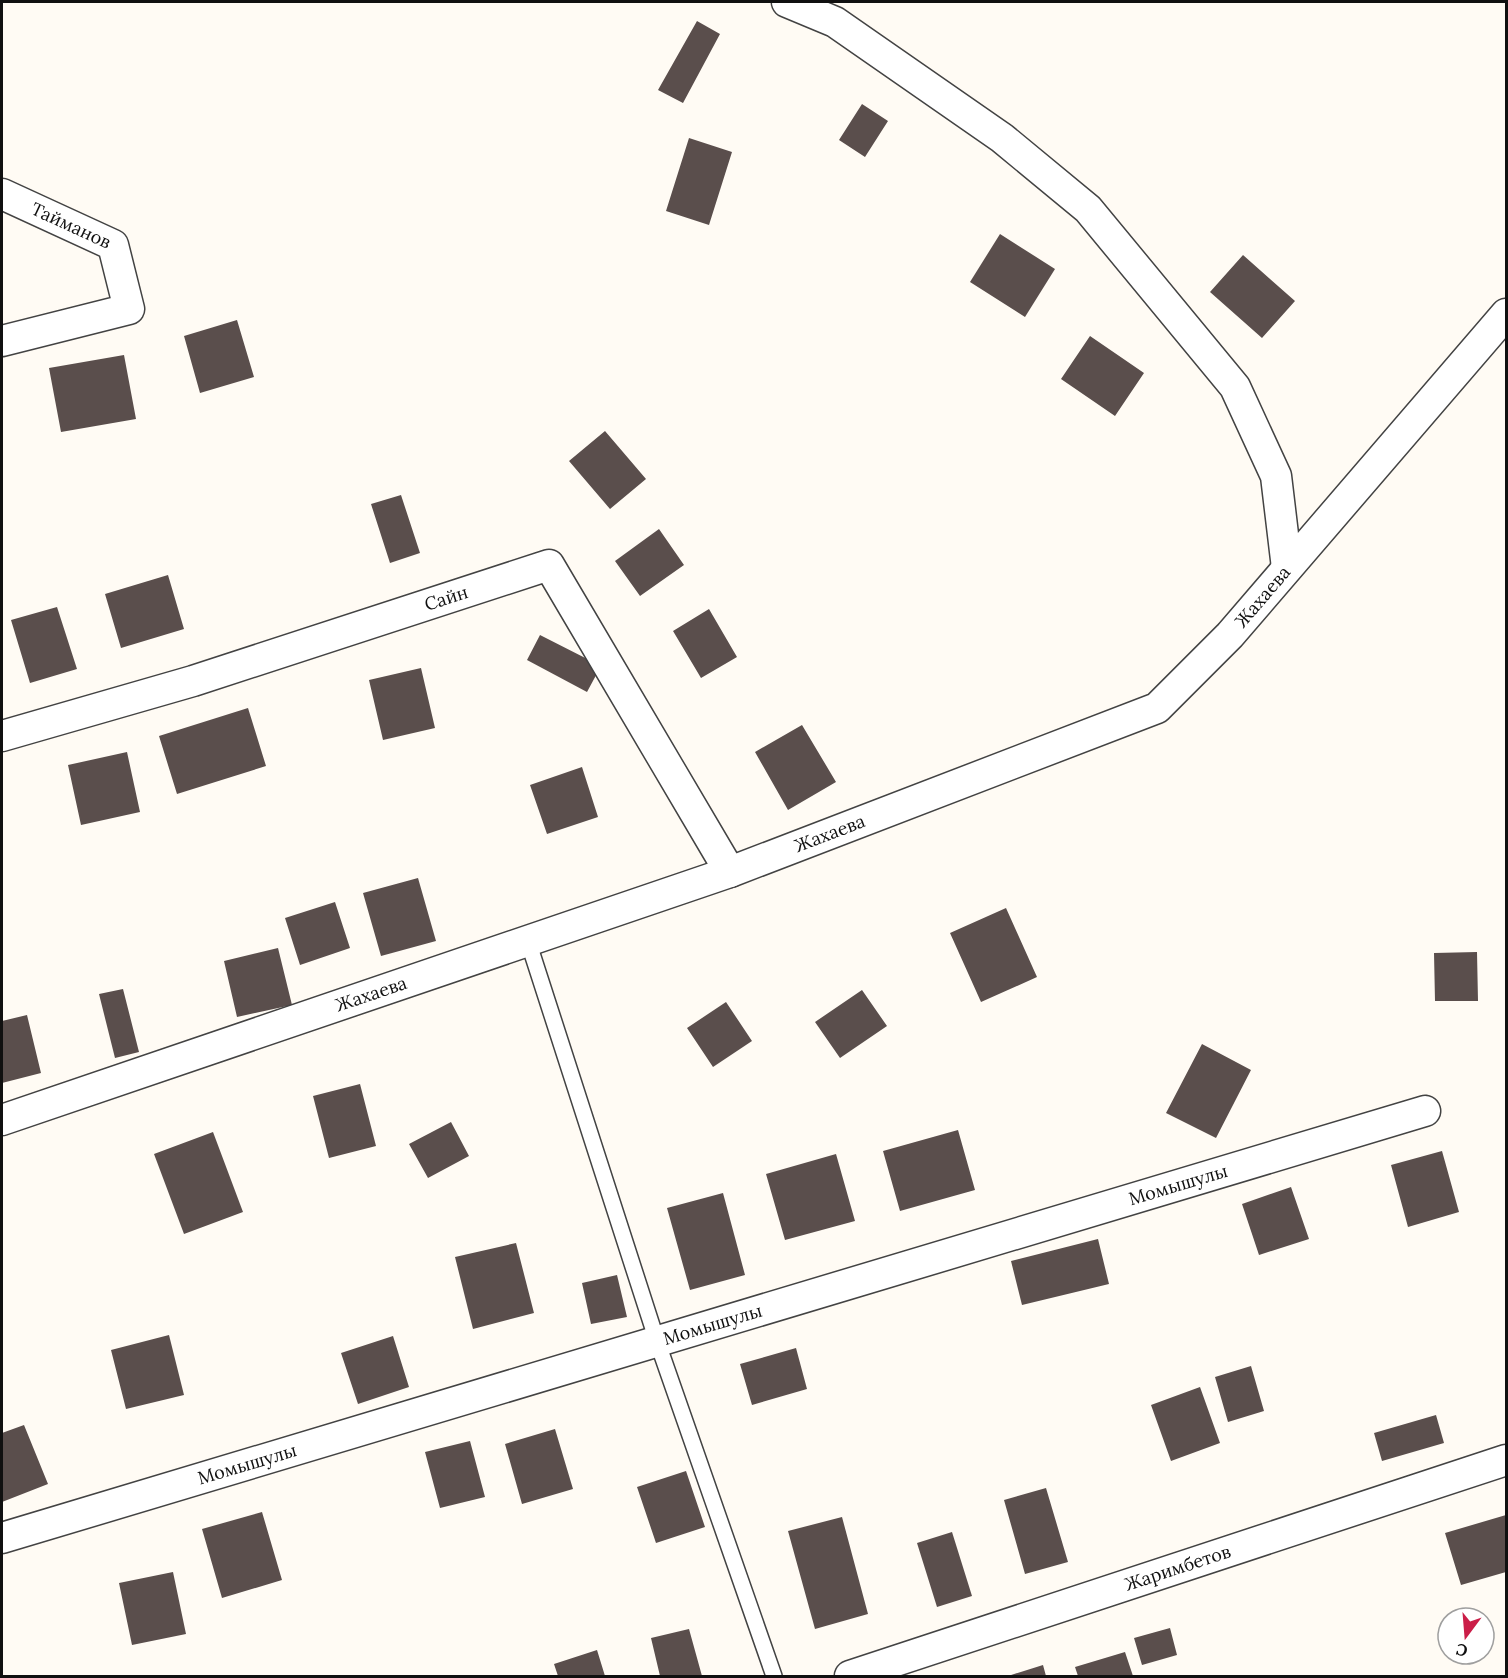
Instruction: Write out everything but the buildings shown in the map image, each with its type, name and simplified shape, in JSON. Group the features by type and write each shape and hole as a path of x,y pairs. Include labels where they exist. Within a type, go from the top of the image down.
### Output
{"street":[{"path":"787,2 835,22 1002,138 1088,209 1235,387 1276,476 1287,568"},
{"name":"Тайманов","path":"2,194 113,245 129,309 2,341"},
{"name":"Жахаева","path":"2,1120 730,872 1157,708 1230,635 1506,314"},
{"name":"Сайн","path":"2,736 193,681 549,565 730,872"},
{"name":"Момышулы","path":"2,1538 1425,1111"},
{"name":"Жаримбетов","path":"850,1677 1506,1460"}],"lane":[{"path":"528,941 657,1341 774,1677"}]}
